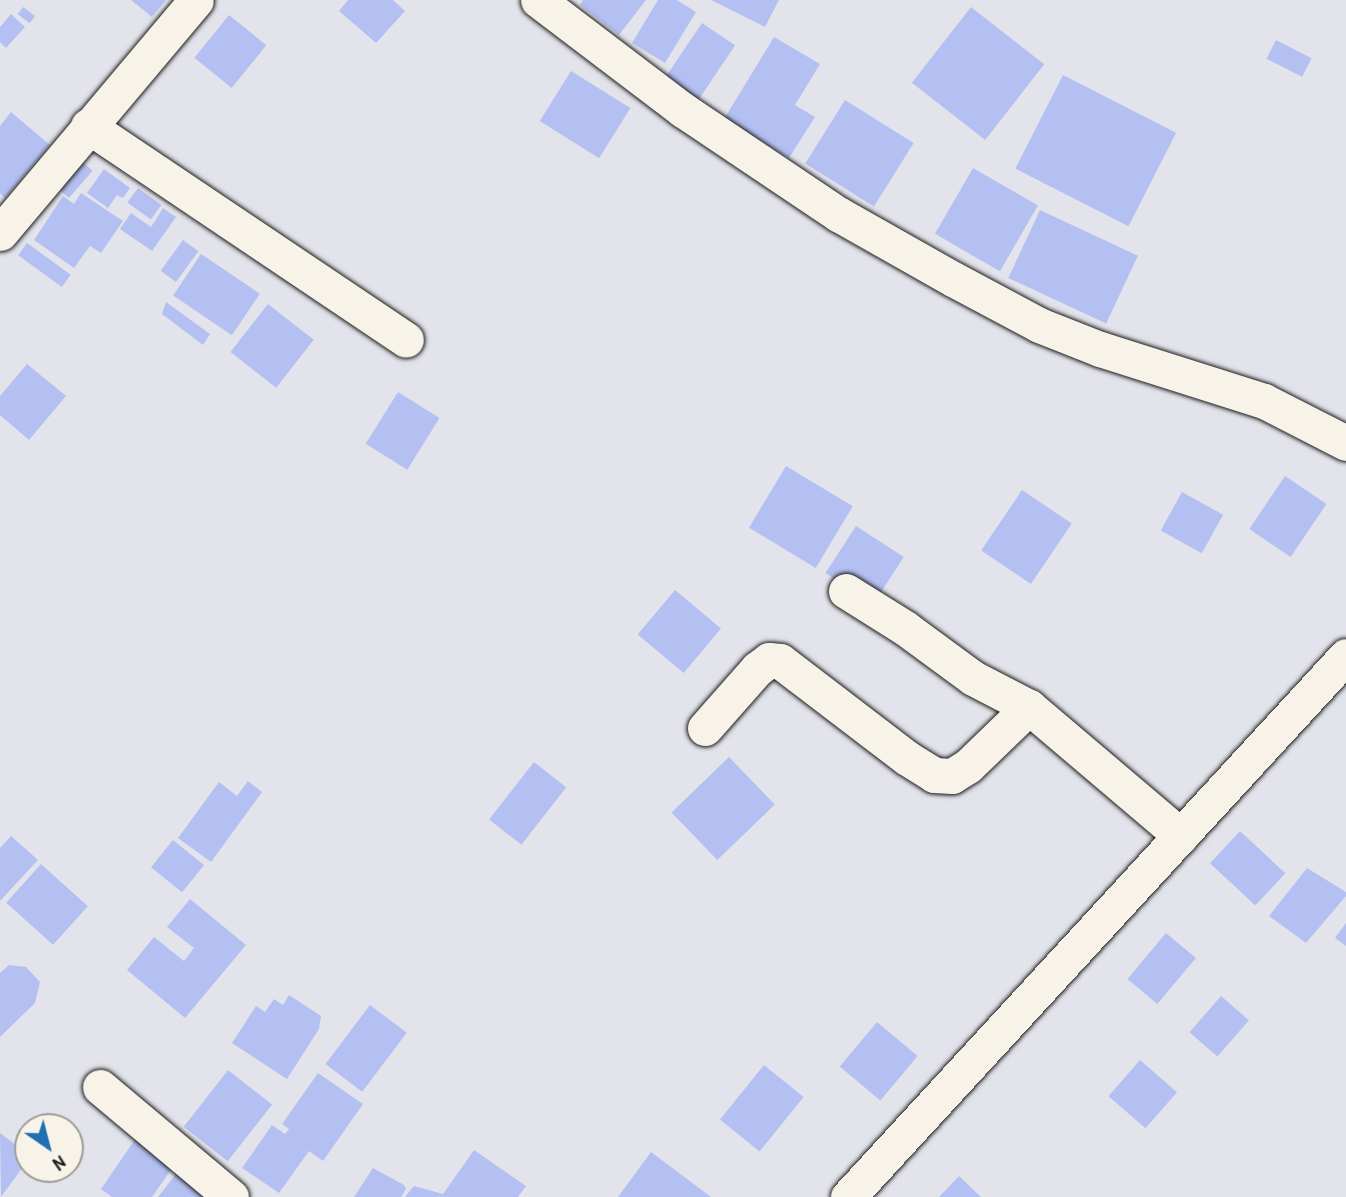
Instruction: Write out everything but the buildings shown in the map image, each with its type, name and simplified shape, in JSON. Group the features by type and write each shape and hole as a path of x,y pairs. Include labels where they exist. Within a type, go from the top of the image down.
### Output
{"street":[{"path":"0,233 88,125 196,0"},
{"path":"538,0 683,110 816,199 953,279 1039,325 1100,349 1265,401 1346,443"},
{"path":"88,125 406,341"},
{"path":"846,591 905,628 973,678 1029,707 1181,835"},
{"path":"848,1197 1346,656"},
{"path":"705,728 757,669 769,660 780,661 907,758 934,775 952,776 968,766 1029,707"},
{"path":"100,1087 231,1197"}]}
